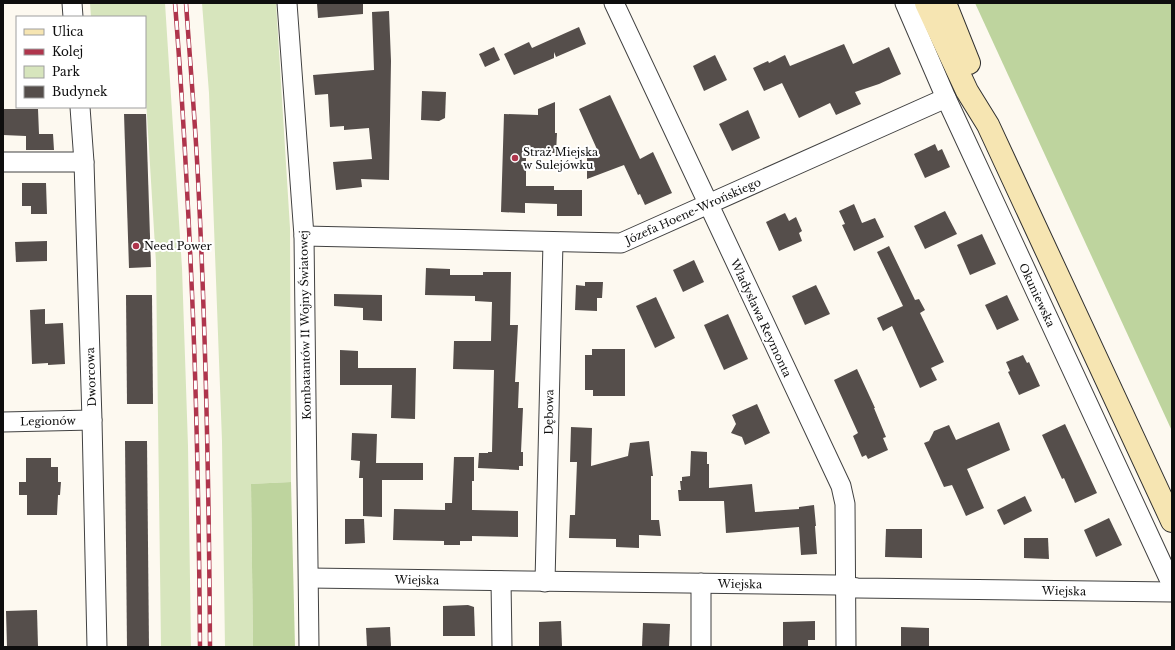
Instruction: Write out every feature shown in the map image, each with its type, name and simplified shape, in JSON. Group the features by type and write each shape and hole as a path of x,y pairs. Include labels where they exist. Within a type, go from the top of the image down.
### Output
{"main road":[{"path":"926,3 967,90 988,125 1172,521"},
{"path":"945,3 982,97 988,125"}],"street":[{"path":"72,3 73,16"},
{"name":"Kombatantów II Wojny Światowej","path":"287,3 304,236 309,647"},
{"name":"Władysława Reymonta","path":"614,3 841,486 845,504 846,647"},
{"name":"Okuniewska","path":"905,3 946,98 1172,585"},
{"name":"Józefa Hoene-Wrońskiego","path":"304,236 621,243 946,98"},
{"name":"Dworcowa","path":"80,108 84,162 97,647"},
{"path":"3,162 84,162"},
{"name":"Dębowa","path":"545,582 553,242"},
{"name":"Legionów","path":"3,422 92,420"},
{"name":"Wiejska","path":"309,578 837,585 857,588 1172,592"},
{"path":"501,581 502,647"},
{"path":"701,583 701,647"}],"green space":[{"path":"90,3 165,3 182,268 188,446 191,647 161,647 156,263 146,99 146,16 91,16"},
{"path":"202,3 276,3 290,228 291,482 251,484 253,647 225,647 222,441 209,93"},
{"path":"975,3 1172,3 1172,431"},
{"path":"291,482 295,647 253,647 251,484"}],"building":[{"path":"317,3 363,3 363,14 318,18"},
{"path":"389,11 391,61 389,180 361,179 362,187 336,190 333,162 372,159 369,128 344,130 344,126 330,127 328,94 315,95 313,75 374,70 372,12"},
{"path":"579,27 586,44 556,57 554,52 554,58 514,75 504,54 529,42 532,48"},
{"path":"844,44 853,64 889,47 901,74 879,84 855,92 861,104 836,115 830,103 799,118 782,83 764,91 753,68 768,61 769,63 785,55 790,66"},
{"path":"494,47 500,60 485,67 479,54"},
{"path":"715,55 727,80 704,91 693,66"},
{"path":"422,91 446,92 445,118 439,121 421,120"},
{"path":"610,95 640,159 653,152 672,193 645,205 640,194 638,195 624,165 587,179 587,155 600,156 579,109"},
{"path":"555,102 555,133 557,133 556,153 526,153 526,186 554,186 554,190 582,190 582,216 557,216 557,204 525,203 525,213 501,212 504,114 538,115 538,109"},
{"path":"3,109 38,109 39,134 53,134 54,150 26,150 26,136 3,135"},
{"path":"748,110 760,138 732,151 719,124"},
{"path":"124,114 146,114 151,267 129,268"},
{"path":"935,144 938,151 942,149 950,167 925,178 914,154"},
{"path":"22,183 46,183 47,214 31,214 31,206 22,206"},
{"path":"854,204 862,223 875,218 884,237 854,251 842,225 845,224 839,211"},
{"path":"945,211 957,234 925,249 914,226"},
{"path":"785,213 789,221 796,217 802,231 799,233 802,241 779,251 766,222"},
{"path":"982,234 996,264 970,275 957,245"},
{"path":"47,241 47,261 16,262 15,242"},
{"path":"889,246 915,300 919,299 925,310 920,313 944,362 931,368 937,380 920,388 892,326 883,331 877,318 903,306 877,252"},
{"path":"694,260 704,282 683,292 673,270"},
{"path":"426,268 450,269 450,275 483,275 483,272 511,272 510,325 518,325 515,382 519,382 518,408 523,408 521,452 523,452 523,466 519,466 519,470 478,468 479,453 492,452 494,370 453,369 454,341 491,341 492,302 475,301 475,296 425,295"},
{"path":"585,282 603,282 602,298 597,298 597,311 575,310 576,285 585,286"},
{"path":"816,285 830,314 805,325 792,296"},
{"path":"334,294 382,295 382,321 363,320 363,308 334,306"},
{"path":"126,295 152,295 153,404 127,404"},
{"path":"1007,295 1019,320 997,330 985,305"},
{"path":"656,297 675,338 655,348 636,306"},
{"path":"45,309 45,324 63,323 65,364 32,364 30,310"},
{"path":"728,314 748,359 724,370 704,325"},
{"path":"592,349 625,349 625,396 593,396 593,390 585,390 585,355 592,355"},
{"path":"340,350 358,351 358,368 416,368 415,419 391,418 392,385 340,385"},
{"path":"1023,355 1027,363 1029,362 1040,386 1019,395 1008,372 1010,371 1006,362"},
{"path":"857,369 875,408 886,437 883,438 888,450 868,459 866,455 862,457 853,436 858,433 834,380"},
{"path":"757,404 770,433 745,445 742,437 731,433 736,424 732,415"},
{"path":"999,422 1010,450 967,469 984,508 966,516 952,485 944,487 924,443 929,441 934,431 949,425 956,440"},
{"path":"1065,424 1097,493 1075,503 1064,478 1062,479 1042,435"},
{"path":"571,427 592,428 591,466 628,456 630,443 649,441 653,476 651,476 651,520 659,520 661,536 639,535 639,548 616,547 616,539 569,538 570,515 575,515 577,462 570,462"},
{"path":"352,433 377,434 376,463 423,463 423,480 382,480 382,517 363,516 363,478 359,478 360,461 351,460"},
{"path":"125,441 147,441 149,647 127,647"},
{"path":"691,451 707,452 707,464 709,464 709,488 752,484 755,512 799,509 799,507 814,505 817,554 801,555 799,527 726,533 724,501 679,501 678,490 681,490 680,481 682,481 682,477 690,476"},
{"path":"454,457 474,457 472,510 518,511 518,537 472,536 472,541 460,541 460,545 444,545 444,541 393,540 394,509 445,510 445,503 452,503"},
{"path":"26,458 51,458 51,467 58,467 58,482 61,482 60,495 58,495 57,515 27,515 27,495 19,495 19,482 26,482"},
{"path":"1025,496 1032,511 1004,525 997,510"},
{"path":"1109,518 1122,545 1096,557 1084,530"},
{"path":"345,519 364,519 365,543 345,544"},
{"path":"886,529 922,529 922,558 885,557"},
{"path":"1024,538 1048,538 1049,559 1024,558"},
{"path":"468,605 474,607 475,636 443,636 443,606"},
{"path":"37,610 38,647 7,647 6,611"},
{"path":"561,621 562,646 539,646 539,622"},
{"path":"815,621 815,640 808,640 808,647 783,647 783,622"},
{"path":"643,623 670,624 669,647 642,647"},
{"path":"390,627 391,647 367,647 366,628"},
{"path":"901,627 929,628 929,647 901,647"}],"railway":[{"path":"175,3 188,204 193,318 200,647"},
{"path":"186,3 201,237 208,471 210,647"}],"place":[{"name":"Straż Miejska w Sulejówku","path":"515,158"},
{"name":"Need Power","path":"136,246"}]}
